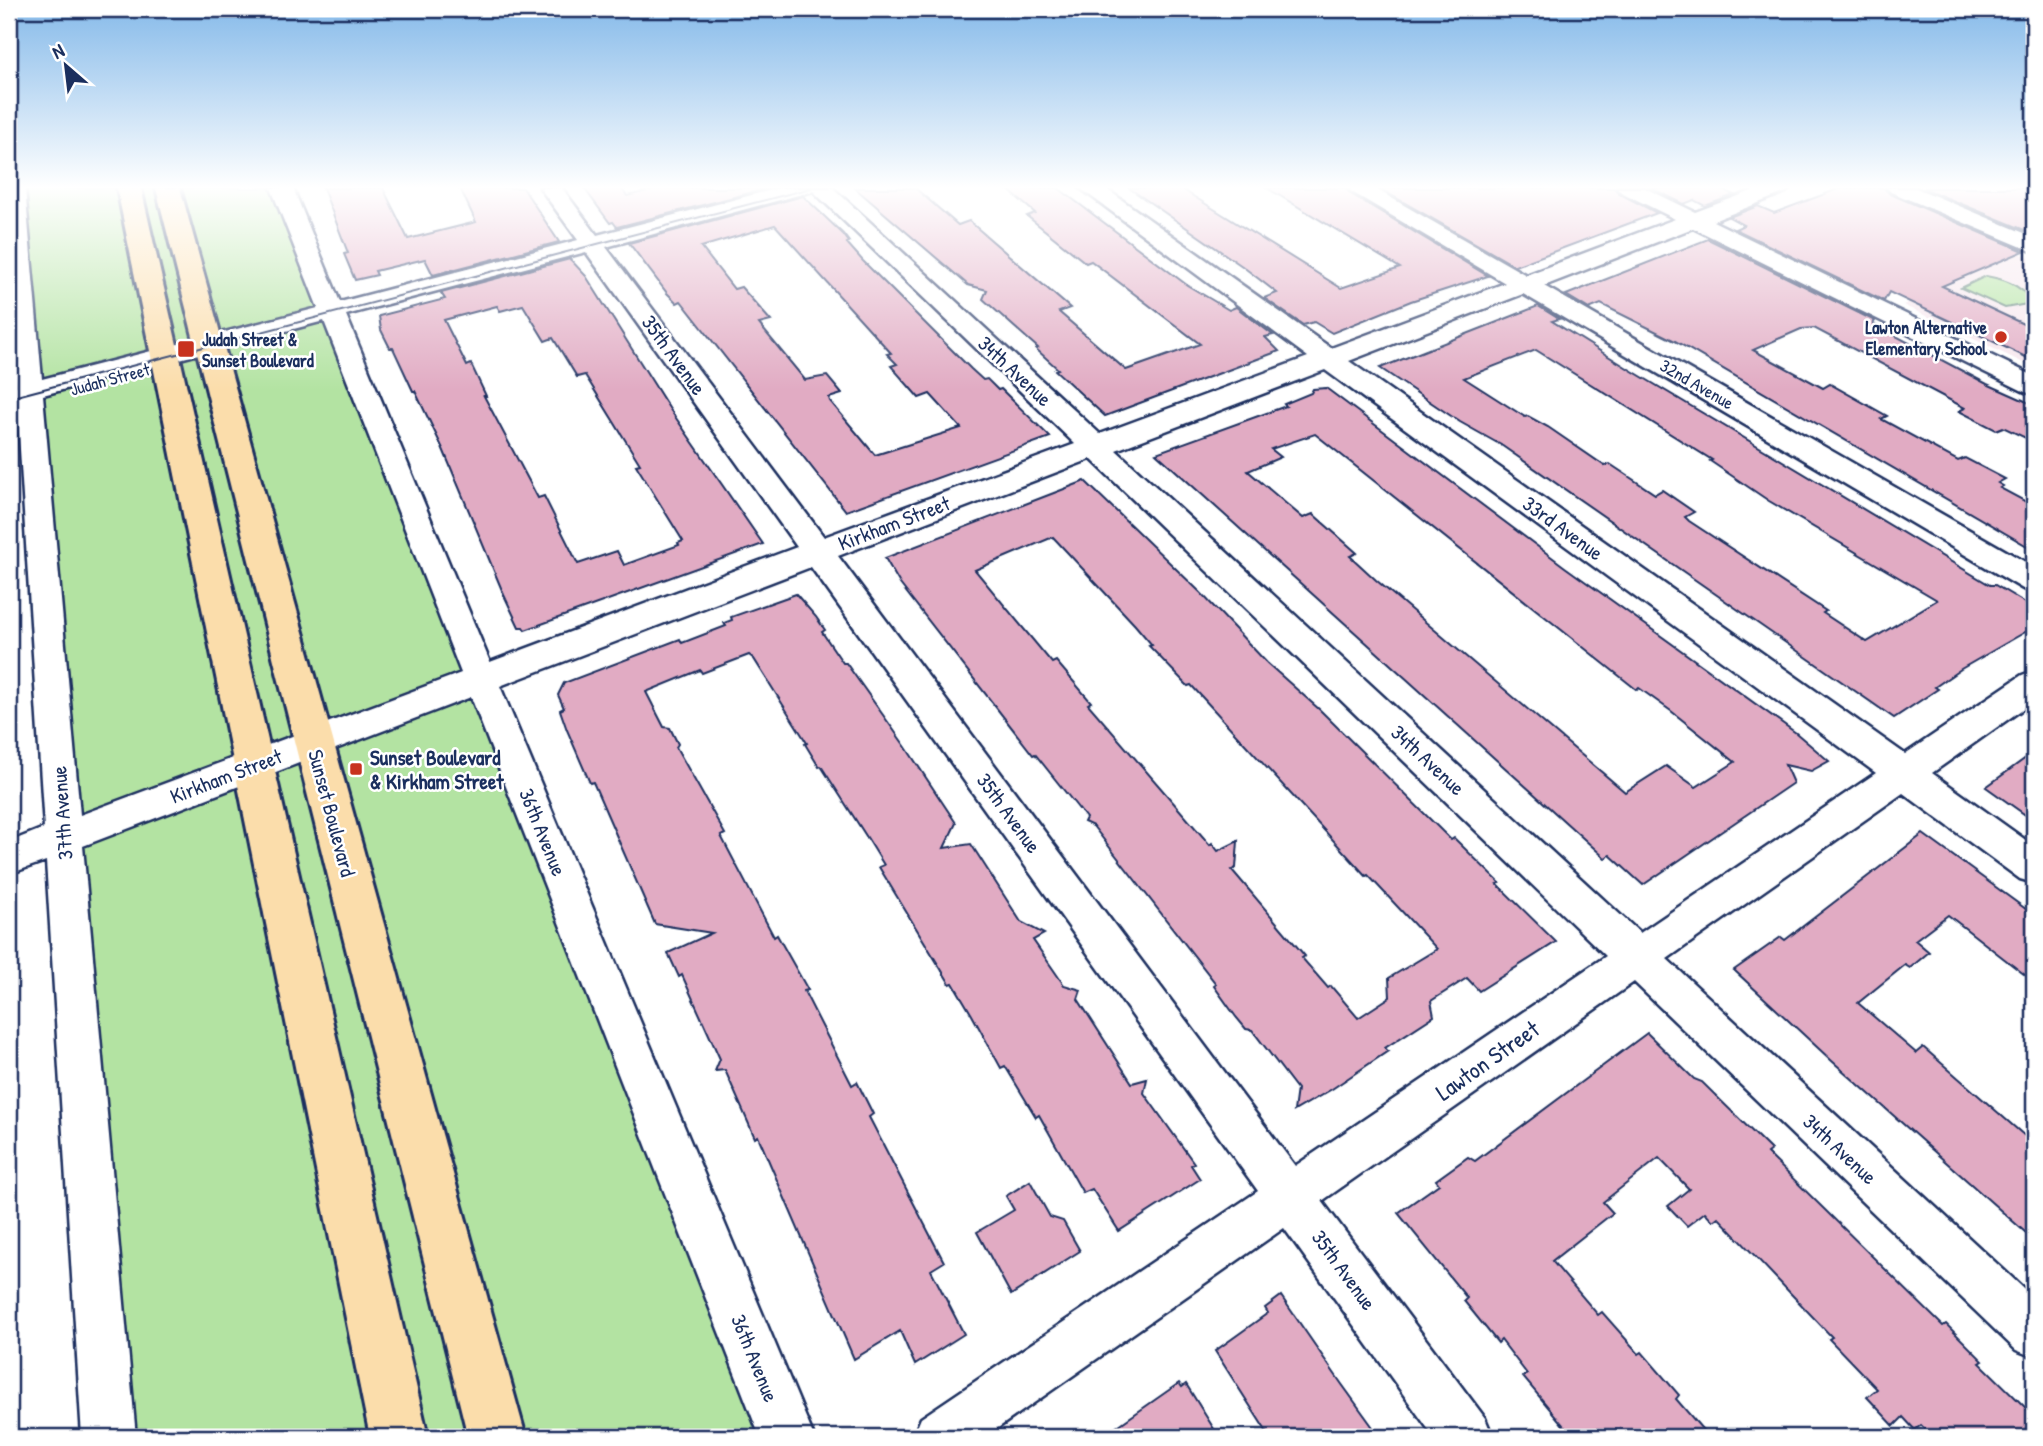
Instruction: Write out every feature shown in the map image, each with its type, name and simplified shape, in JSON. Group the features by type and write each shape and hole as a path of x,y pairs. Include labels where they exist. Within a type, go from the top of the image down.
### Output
{"main road":[{"path":"144,255 399,1437"},
{"name":"Sunset Boulevard","path":"185,255 497,1437"}],"street":[{"name":"37th Avenue","path":"16,255 19,398 64,838 109,1437"},
{"name":"36th Avenue","path":"309,255 787,1437"},
{"name":"Judah Street","path":"19,398 166,359 207,339 433,277 460,278 545,255"},
{"name":"35th Avenue","path":"601,255 1466,1437"},
{"name":"34th Avenue","path":"893,255 2034,1332"},
{"name":"33rd Avenue","path":"1185,255 2034,867"},
{"name":"32nd Avenue","path":"1475,255 2034,581"},
{"name":"Kirkham Street","path":"9,858 1600,255"},
{"path":"1767,255 2034,386"},
{"name":"Lawton Street","path":"940,1437 2034,684"}],"shaded area":[{"name":"Lawton Alternative Elementary School","path":"2013,255 2034,259 2034,368 1903,305"}],"green space":[{"path":"19,255 309,255 787,1437 109,1437"},
{"path":"1986,276 2010,283 2021,290 2030,299 2027,304 2005,308 1961,288"}],"building":[{"path":"345,255 508,255 433,275 425,259 375,271 377,275 355,280"},
{"path":"638,255 708,255 734,289 741,287 771,321 759,324 805,380 827,376 842,394 829,398 830,401 875,455 961,428 930,394 919,398 891,366 897,364 887,354 891,353 803,255 858,255 971,369 998,390 1001,389 1050,437 846,511 681,301 677,303"},
{"path":"934,255 1009,255 1070,308 1059,312 1126,370 1200,344 1091,261 1086,263 1077,255 1148,255 1187,285 1229,310 1236,307 1273,335 1265,337 1279,351 1105,416 1055,370 1058,369 1036,349 1038,348 983,299 987,290 968,285"},
{"path":"1227,255 1289,255 1341,288 1400,268 1379,255 1454,255 1488,276 1411,301 1332,333 1314,322 1303,325 1264,298 1277,293"},
{"path":"1497,255 1543,255 1515,266"},
{"path":"1666,255 1742,255 1875,321 1873,324 1987,384 2034,405 2034,442 2003,427 1996,430 1959,411 1965,408 1814,328 1801,329 1753,350 1823,388 1830,384 1887,416 1881,419 1958,461 1965,458 2005,479 1998,483 2003,486 2000,488 2034,506 2034,550 1675,341 1601,304 1589,309 1566,295"},
{"path":"1790,255 2014,255 1942,286 2034,329 2034,361 1889,292 1884,301"},
{"path":"570,259 586,276 669,408 763,544 525,630 519,627 443,449 393,348 390,348 381,330 379,316 445,299 441,293","holes":["523,305 545,341 553,338 577,377 585,375 640,464 636,465 683,541 678,543 679,545 624,565 617,551 578,564 544,496 538,498 484,396 471,364 467,366 444,320 497,306 500,311"]},
{"path":"1538,306 1559,319 1552,321 1629,369 1990,585 1995,585 2034,608 2034,627 1961,669 1935,687 1938,689 1894,718 1501,445 1460,422 1380,368","holes":["1536,350 1712,460 1710,461 1769,501 1937,600 1867,642 1823,613 1826,611 1689,521 1685,517 1694,512 1662,490 1655,494 1610,464 1605,466 1548,427 1528,416 1525,417 1464,378"]},
{"path":"1326,388 1565,567 1796,733 1829,761 1811,771 1785,765 1793,783 1643,885 1610,855 1605,858 1156,453 1286,406 1284,404 1311,393 1313,389","holes":["1315,434 1637,690 1639,688 1671,711 1735,762 1696,787 1666,766 1625,792 1376,580 1350,556 1357,553 1313,514 1303,518 1248,471 1281,457 1271,449"]},
{"path":"1085,481 1201,593 1267,663 1320,710 1451,840 1454,838 1500,883 1497,884 1556,942 1479,991 1467,978 1431,1001 1434,1016 1385,1048 1388,1051 1332,1089 1294,1111 1297,1089 1252,1030 1246,1029 1236,1017 1214,986 1216,984 1093,826 1084,822 1086,818 1035,754 1033,755 900,584 885,558","holes":["1053,537 1152,645 1149,646 1188,686 1191,685 1366,876 1368,875 1437,949 1389,978 1390,997 1358,1018 1302,958 1305,956 1232,870 1236,868 1238,841 1218,851 1212,843 1210,845 1088,704 1091,702 1056,661 1052,663 975,570"]},
{"path":"796,594 816,617 825,630 822,632 843,663 846,663 905,746 956,823 944,848 971,844 1021,922 1044,934 1033,940 1064,985 1081,990 1078,999 1132,1083 1147,1079 1144,1093 1194,1163 1191,1165 1200,1179 1119,1231 1092,1189 1083,1193 1039,1115 1036,1117 1005,1066 1001,1068 953,983 950,984 879,867 884,865 821,766 819,767 754,659 749,655 702,673 700,670 646,692 664,727 670,728 678,744 676,747 725,834 721,836 774,937 777,935 808,990 804,991 852,1085 857,1082 873,1114 869,1117 944,1262 931,1270 964,1334 915,1365 900,1331 854,1359 758,1136 755,1138 725,1070 715,1071 720,1059 682,975 679,977 668,953 712,933 655,924 593,782 590,783 560,710 564,708 558,695 564,683 680,639 682,643 726,626 724,623 732,620 731,617"},
{"path":"2034,752 2034,821 1986,787"},
{"path":"1923,834 2034,915 2034,982 1948,915 1915,940 1929,952 1910,968 1905,965 1858,1003 1916,1053 1923,1047 2034,1144 2034,1240 1734,970 1781,937 1785,940"},
{"path":"1647,1033 1694,1079 1702,1082 1771,1150 1767,1153 1943,1326 1946,1324 1983,1361 1980,1363 2034,1416 2034,1437 1933,1437 1921,1425 1915,1430 1903,1417 1894,1426 1867,1397 1877,1389 1829,1339 1832,1337 1718,1217 1713,1221 1705,1212 1687,1226 1668,1206 1689,1189 1659,1158 1603,1202 1613,1213 1552,1261 1598,1315 1602,1312 1639,1354 1642,1352 1679,1395 1676,1399 1709,1437 1573,1437 1523,1377 1527,1374 1501,1340 1498,1343 1464,1301 1467,1298 1398,1213 1439,1184 1436,1180 1468,1157 1475,1161"},
{"path":"1030,1181 1050,1217 1063,1221 1080,1251 1011,1295 977,1232 1014,1210 1006,1196"},
{"path":"1281,1296 1380,1437 1270,1437 1215,1351 1268,1313 1265,1308"},
{"path":"1179,1383 1182,1387 1186,1384 1219,1437 1102,1437"}],"tram line":[{"path":"9,398 553,255"}],"place":[{"name":"Lawton Alternative Elementary School","path":"2001,337"},
{"name":"Judah Street & Sunset Boulevard","path":"186,349"},
{"name":"Sunset Boulevard & Kirkham Street","path":"356,769"}]}
